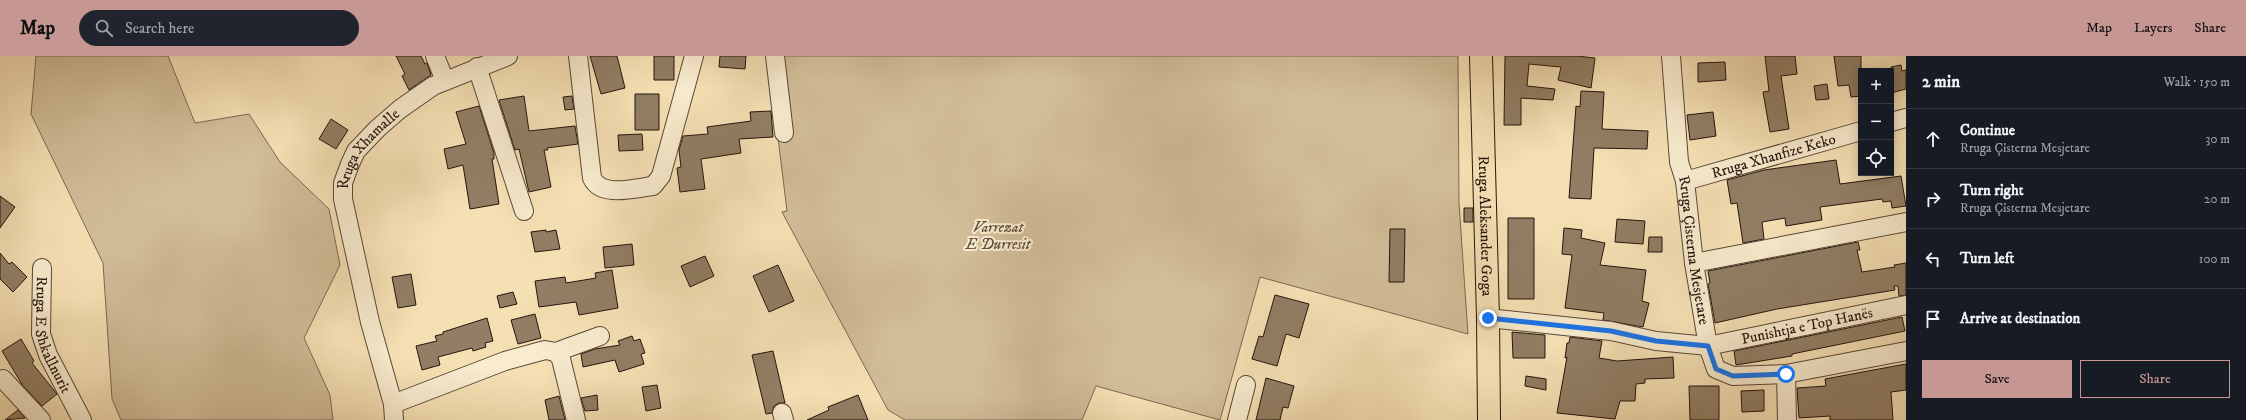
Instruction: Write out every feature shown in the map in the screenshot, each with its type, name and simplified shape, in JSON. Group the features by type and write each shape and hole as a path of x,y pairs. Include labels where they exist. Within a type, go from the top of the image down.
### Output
{"main road":[{"name":"Rruga Aleksander Goga","path":"1481,56 1488,318 1489,420"}],"street":[{"path":"435,56 445,81"},
{"name":"Rruga Xhamalle","path":"394,412 368,315 343,199 344,183 350,164 356,151 366,140 400,109 433,86 477,67 508,56"},
{"path":"578,56 592,178 599,187 607,190 653,186 660,176 694,56"},
{"path":"774,56 784,133"},
{"name":"Rruga Çisterna Mesjetare","path":"1671,56 1679,162 1685,181 1694,263 1708,346 1716,369 1733,376 1786,374 1906,351"},
{"path":"477,67 524,211"},
{"path":"1894,121 1906,118"},
{"name":"Rruga Xhanfize Keko","path":"1685,181 1858,132"},
{"path":"1694,263 1906,222"},
{"name":"Rruga E Shkallnurit","path":"42,268 41,334 48,355 82,420"},
{"name":"Punishtja e Top Hanës","path":"1488,318 1611,331 1656,341 1708,346 1906,305"},
{"path":"394,412 505,361 545,350 556,352 600,336"},
{"path":"556,352 562,358 576,420"},
{"path":"1786,374 1787,420"},
{"path":"3,379 41,420"},
{"path":"1237,420 1246,385"}],"green space":[{"path":"36,56 168,56 195,123 249,114 280,162 329,209 340,265 304,338 330,395 333,420 121,420 112,399 103,263 31,114"},
{"name":"Varrezat E Durresit","path":"768,56 1458,56 1459,203 1468,334 1260,277 1220,420 1096,386 1082,420 905,420 888,410 782,212 787,211"}],"building":[{"path":"396,56 421,56 425,64 427,63 431,75 409,90 402,76 405,74"},
{"path":"590,56 617,56 625,88 601,94"},
{"path":"654,56 674,56 674,80 654,80"},
{"path":"720,56 746,56 745,69 719,67"},
{"path":"1505,56 1577,56 1595,58 1591,88 1558,80 1561,67 1529,64 1527,86 1555,89 1553,100 1521,98 1521,125 1504,125"},
{"path":"1765,56 1795,56 1797,74 1781,76 1789,129 1770,132 1763,92 1769,91"},
{"path":"1834,56 1861,56 1861,68 1858,68 1858,96 1851,97 1849,85 1838,86"},
{"path":"1725,62 1726,80 1698,82 1698,63"},
{"path":"1901,65 1902,71 1906,70 1906,89 1894,92 1894,68 1891,67"},
{"path":"1827,84 1829,99 1816,100 1814,86"},
{"path":"1581,91 1604,92 1602,129 1648,131 1647,149 1594,148 1591,199 1569,198 1576,106 1580,107"},
{"path":"635,94 659,94 659,130 635,130"},
{"path":"524,96 529,131 575,126 578,144 547,148 548,150 544,150 551,187 529,192 519,149 515,150 499,100"},
{"path":"572,96 574,109 565,110 563,97"},
{"path":"479,106 494,153 494,159 492,159 499,204 470,209 463,165 448,169 444,149 466,144 456,112"},
{"path":"771,111 773,137 739,139 741,153 701,159 705,189 680,192 677,168 681,167 679,150 683,136 708,134 707,127 751,121 750,112"},
{"path":"1713,112 1716,136 1690,140 1687,115"},
{"path":"331,119 348,130 336,149 319,139"},
{"path":"642,134 643,150 619,151 618,135"},
{"path":"1836,160 1840,184 1901,176 1906,206 1892,208 1891,201 1883,202 1882,199 1820,207 1822,220 1786,226 1785,218 1762,222 1764,239 1743,243 1737,203 1731,204 1727,180 1764,170"},
{"path":"0,196 15,207 0,228"},
{"path":"1464,208 1473,208 1473,222 1464,222"},
{"path":"1508,218 1534,218 1534,299 1508,299"},
{"path":"1617,219 1645,221 1643,244 1615,242"},
{"path":"1564,228 1582,230 1581,238 1605,243 1600,265 1646,270 1642,301 1649,303 1643,327 1603,320 1604,313 1565,308 1572,255 1562,254"},
{"path":"1390,229 1405,229 1404,282 1389,282"},
{"path":"546,230 546,232 556,230 560,249 535,252 531,232"},
{"path":"1649,237 1662,237 1662,252 1648,252"},
{"path":"1858,242 1860,250 1857,250 1862,272 1895,267 1894,265 1906,263 1906,295 1899,296 1898,286 1894,286 1895,290 1777,309 1715,323 1708,284 1710,283 1708,271"},
{"path":"632,244 634,265 605,268 603,247"},
{"path":"0,253 9,264 12,262 27,277 13,292 0,279"},
{"path":"705,256 714,276 690,287 681,266"},
{"path":"778,265 794,301 769,312 753,276"},
{"path":"612,270 618,308 579,315 576,302 539,307 535,281 565,277 566,283 596,278 595,273"},
{"path":"411,274 416,305 398,308 392,277"},
{"path":"513,292 517,304 500,308 497,296"},
{"path":"1275,295 1309,304 1299,338 1286,334 1277,366 1252,359 1259,336 1263,337"},
{"path":"535,314 541,338 518,344 511,320"},
{"path":"1902,317 1905,331 1792,354 1792,356 1736,365 1734,351"},
{"path":"487,318 493,341 485,343 486,347 473,351 472,348 438,357 440,365 422,370 416,346 437,341 435,336 443,334 443,332"},
{"path":"1512,332 1545,335 1545,358 1513,358"},
{"path":"632,336 634,341 640,339 645,353 641,354 644,364 619,372 615,360 583,367 581,354 595,349 620,345 618,341"},
{"path":"1570,337 1602,341 1599,358 1617,361 1673,357 1674,378 1645,379 1645,383 1636,384 1635,401 1620,401 1615,419 1557,413 1567,357 1565,358 1567,343 1569,343"},
{"path":"21,339 34,361 32,363 57,394 42,406 23,386 2,351"},
{"path":"773,351 785,403 779,403 774,406 772,413 766,414 752,355"},
{"path":"1906,364 1906,390 1891,392 1893,420 1830,420 1830,416 1799,418 1797,388 1826,386 1825,379"},
{"path":"1526,376 1546,379 1546,390 1525,386"},
{"path":"1266,378 1294,386 1288,408 1283,407 1280,420 1256,420"},
{"path":"657,385 661,408 646,411 642,387"},
{"path":"1689,386 1719,386 1719,420 1690,420"},
{"path":"1764,390 1764,411 1742,412 1741,391"},
{"path":"597,395 598,410 585,411 581,398"},
{"path":"858,395 868,420 807,420 829,410 828,407"},
{"path":"559,396 565,420 549,420 545,400"},
{"path":"18,410 25,418 5,420"}],"route":[{"path":"1488,318 1611,331 1656,341 1708,346 1710,357 1716,369 1733,376 1786,374"}]}
